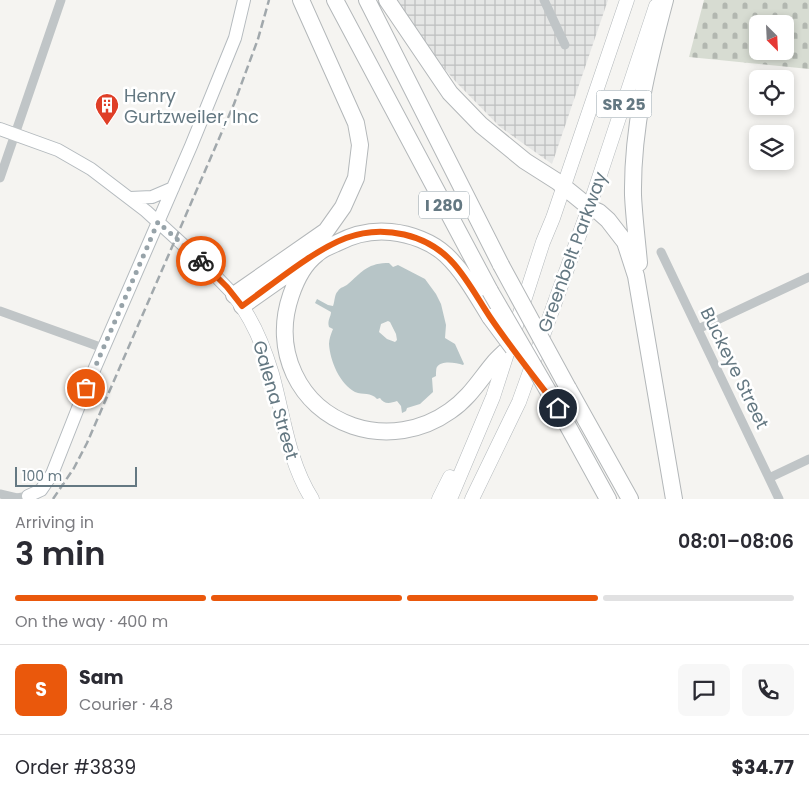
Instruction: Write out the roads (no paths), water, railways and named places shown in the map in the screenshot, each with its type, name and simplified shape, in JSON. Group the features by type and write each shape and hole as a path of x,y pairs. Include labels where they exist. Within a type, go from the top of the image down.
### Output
{"highway":[{"path":"238,301 318,238 330,226 343,207 356,178 360,145 356,122 301,0"},
{"name":"I 280","path":"335,0 490,291 608,499"},
{"name":"I 280","path":"367,0 501,265 630,499"},
{"path":"387,0 450,93 481,125 525,161 563,186 589,208 608,220 625,242 636,276 674,499"},
{"path":"647,334 634,218 634,161 638,122 648,67 665,0"},
{"path":"238,301 346,238 374,232 393,232 420,239 445,254 454,264 490,317 558,408"},
{"path":"317,254 301,273 293,288 286,319 286,346 290,365 305,393 316,405 346,424 375,432 389,432 417,428 435,420 461,403 494,363 510,348"}],"main road":[{"path":"28,496 41,490 52,474 103,348 173,188 235,38 244,0"},
{"name":"Greenbelt Parkway","path":"450,499 493,397 542,242 627,0"},
{"name":"Greenbelt Parkway","path":"472,499 519,402 589,208 658,0"},
{"name":"Galena Street","path":"0,129 69,155 130,198 203,263 238,301 255,328 272,375 292,457 312,499"},
{"path":"130,198 152,197 173,188"},
{"path":"439,499 493,397"}],"street":[{"path":"0,178 60,0"},
{"path":"544,0 565,45"},
{"name":"Buckeye Street","path":"661,252 779,499"},
{"path":"698,329 809,277"},
{"path":"0,311 103,348"},
{"path":"769,478 809,459"},
{"path":"0,494 17,498 28,496"}],"railway":[{"path":"53,499 74,468 87,443 234,104 258,39 269,0"}],"place":[{"name":"Henry Gurtzweiler, Inc","path":"107,126"}]}
